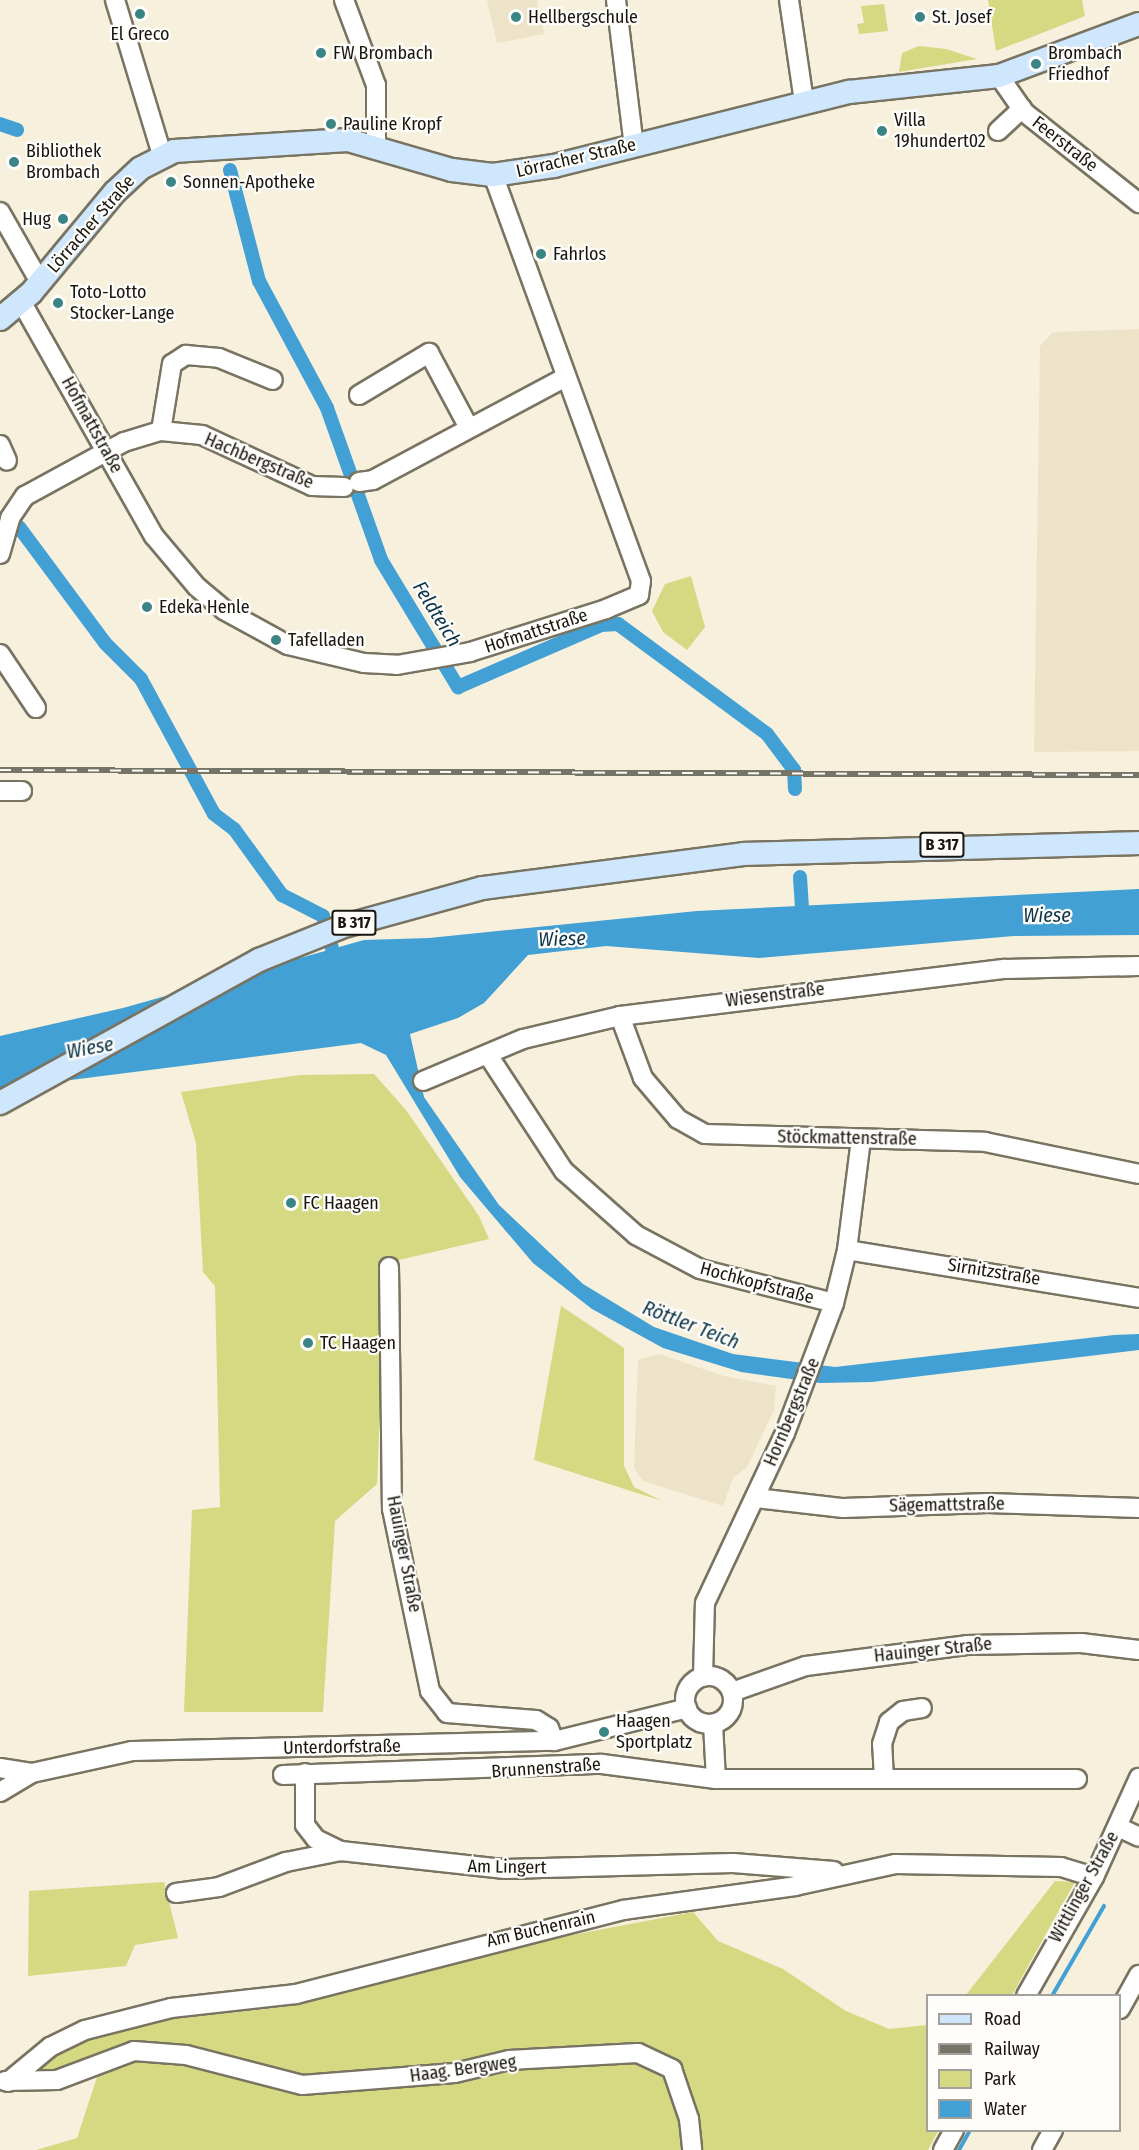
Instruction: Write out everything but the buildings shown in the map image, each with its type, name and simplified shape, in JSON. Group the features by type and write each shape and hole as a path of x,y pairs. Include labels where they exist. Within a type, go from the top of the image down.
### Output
{"main road":[{"name":"Lörracher Straße","path":"0,319 22,303 115,192 162,155 304,139 376,145 452,170 493,175 634,146 849,92 999,76 1139,24"},
{"name":"B 317","path":"0,1103 192,994 341,927 526,880 744,854 1139,843"}],"street":[{"path":"115,0 162,155"},
{"path":"344,0 376,85 376,145"},
{"path":"616,0 634,146"},
{"path":"789,0 804,102"},
{"name":"Feerstraße","path":"999,76 1022,109 1139,203"},
{"path":"998,131 1022,109"},
{"name":"Hofmattstraße","path":"22,303 171,560 245,624 311,653 386,664 430,662 454,656 639,595 641,581 620,514 566,377 493,175"},
{"path":"0,212 40,282"},
{"path":"359,395 429,353 468,426"},
{"path":"161,431 172,364 186,355 219,358 273,380"},
{"name":"Hachbergstraße","path":"0,555 10,518 25,496 106,450 161,431 212,439 312,486 351,484 373,480 468,426 566,377"},
{"path":"0,654 36,708"},
{"path":"0,791 22,791"},
{"name":"Wiesenstraße","path":"423,1081 560,1027 620,1016 1005,969 1139,966"},
{"name":"Stöckmattenstraße","path":"620,1016 643,1078 695,1131 715,1136 985,1142 1139,1174"},
{"name":"Hochkopfstraße","path":"488,1055 564,1172 628,1230 700,1269 834,1303"},
{"name":"Hornbergstraße","path":"704,1677 705,1603 756,1498 802,1392 834,1303 847,1250 861,1139"},
{"name":"Sirnitzstraße","path":"847,1250 1139,1298"},
{"name":"Hauinger Straße","path":"389,1267 392,1509 430,1691 447,1713 536,1720 549,1728 554,1741"},
{"name":"Sägemattstraße","path":"756,1498 843,1508 988,1503 1139,1508"},
{"name":"Hauinger Straße","path":"732,1692 807,1666 931,1649 1035,1642 1139,1650"},
{"path":"704,1677 715,1677 732,1692 730,1712 713,1724 702,1723 687,1708 688,1689 704,1677"},
{"name":"Unterdorfstraße","path":"0,1792 32,1773 168,1749 554,1741 687,1708"},
{"path":"884,1779 882,1744 889,1722 903,1711 922,1708"},
{"path":"713,1724 716,1779"},
{"name":"Brunnenstraße","path":"305,1773 477,1773 602,1764 716,1779 1077,1779"},
{"path":"0,1768 32,1773"},
{"path":"305,1773 305,1825 316,1839 341,1851"},
{"name":"Unterdorfstraße","path":"283,1775 305,1773"},
{"name":"Wittlinger Straße","path":"1027,1994 1094,1877 1139,1778"},
{"path":"1118,1827 1139,1837"},
{"name":"Am Lingert","path":"176,1893 219,1887 286,1862 341,1851 505,1869 733,1863 845,1873"},
{"name":"Am Buchenrain","path":"4,2081 50,2047 85,2030 171,2008 296,1994 623,1910 795,1886 845,1873 944,1861 1061,1867 1094,1877"},
{"path":"1121,2005 1139,1975"},
{"name":"Haag. Bergweg","path":"4,2081 57,2080 134,2051 186,2055 302,2085 455,2073 509,2060 638,2053 672,2069 689,2119 692,2150"},
{"path":"943,2150 953,2132"},
{"path":"1042,2150 1052,2132"}],"shaded area":[{"name":"Hellbergschule","path":"487,0 537,0 544,34 497,43"},
{"path":"1139,329 1139,751 1034,752 1040,346 1053,332"},
{"path":"659,1354 724,1376 776,1386 774,1410 747,1467 733,1478 723,1506 643,1481 634,1468 638,1360"}],"green space":[{"path":"988,0 1082,0 1085,16 996,51"},
{"path":"884,4 888,31 859,34 857,24 864,23 861,6"},
{"path":"919,46 946,49 977,59 899,72 902,53"},
{"path":"691,576 705,627 687,650 663,632 652,611 665,584"},
{"path":"374,1074 406,1110 479,1216 489,1239 386,1263 377,1484 335,1521 323,1712 184,1712 192,1510 220,1507 215,1286 203,1272 196,1143 181,1092 300,1075"},
{"path":"561,1306 624,1348 624,1466 634,1487 662,1501 534,1460"},
{"path":"1055,1881 1075,1882 1013,1994 967,1994"},
{"path":"164,1882 178,1938 135,1945 126,1966 28,1976 29,1891"},
{"path":"693,1912 718,1941 783,1969 846,2011 889,2029 926,2025 926,2132 937,2132 928,2150 36,2150 77,2138 104,2056 30,2076 57,2053 99,2036 154,2021 283,2007 494,1950"}],"water":[{"name":"Wiese","path":"1139,889 1139,935 1014,936 759,958 606,946 528,955 484,1003 458,1018 410,1034 424,1097 499,1205 583,1284 654,1327 733,1354 835,1367 1114,1335 1139,1334 1139,1350 872,1382 820,1383 741,1372 663,1348 592,1309 533,1263 460,1177 386,1055 361,1043 0,1089 0,1036 123,1008 364,940 429,938 697,911"}],"waterway":[{"name":"Feldteich","path":"0,124 17,130"},
{"name":"Feldteich","path":"230,170 259,281 327,408 381,560 458,687 601,625 618,624 767,734 794,770 795,789"},
{"path":"19,527 105,643 141,679 214,814 234,829 282,895 323,916 336,963"},
{"name":"Feldteich","path":"800,877 803,923"},
{"path":"1053,1994 1104,1906"},
{"path":"959,2150 969,2132"}],"railway":[{"path":"0,770 1139,775"}],"place":[{"name":"El Greco","path":"140,14"},
{"name":"Hellbergschule","path":"516,17"},
{"name":"St. Josef","path":"920,17"},
{"name":"FW Brombach","path":"321,53"},
{"name":"Brombach Friedhof","path":"1036,64"},
{"name":"Pauline Kropf","path":"331,124"},
{"name":"Villa 19hundert02","path":"882,131"},
{"name":"Bibliothek Brombach","path":"14,162"},
{"name":"Sonnen-Apotheke","path":"171,182"},
{"name":"Hug","path":"63,219"},
{"name":"Fahrlos","path":"541,254"},
{"name":"Toto-Lotto Stocker-Lange","path":"58,303"},
{"name":"Edeka Henle","path":"147,607"},
{"name":"Tafelladen","path":"276,640"},
{"name":"FC Haagen","path":"291,1203"},
{"name":"TC Haagen","path":"308,1343"},
{"name":"Haagen Sportplatz","path":"604,1732"}],"water label":[{"name":"Röttler Teich","path":"691,1325"}]}
